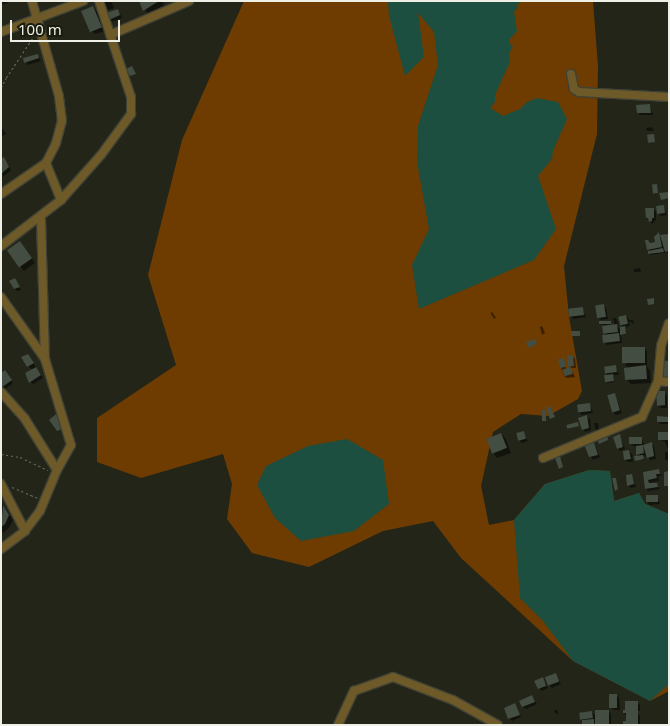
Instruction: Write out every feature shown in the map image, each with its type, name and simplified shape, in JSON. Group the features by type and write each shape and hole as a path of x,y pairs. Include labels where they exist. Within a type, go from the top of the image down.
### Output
{"street":[{"path":"1,194 46,163 56,143 62,120 59,96 32,1"},
{"path":"1,32 83,1"},
{"path":"1,246 41,218 61,200 101,156 131,114 131,97 99,1"},
{"path":"168,1 171,10"},
{"path":"110,35 189,1"},
{"path":"571,74 574,89 579,92 669,97"},
{"path":"46,163 61,200"},
{"path":"1,549 25,532 46,501 57,470 71,445 45,359 41,218"},
{"path":"1,297 45,359"},
{"path":"543,458 639,419 645,413 658,381 661,346 669,323"},
{"path":"658,381 669,382"},
{"path":"1,392 25,419 57,470"},
{"path":"2,484 25,532"},
{"path":"338,725 354,691 393,677 454,700 498,725"}],"path":[{"path":"1,88 39,28"},
{"path":"1,454 20,457 46,471 57,470"},
{"path":"2,484 46,501"}],"shaded area":[{"path":"244,1 593,1 598,66 597,134 564,266 569,317 582,391 578,399 548,416 521,414 493,432 481,486 489,525 514,520 545,484 589,470 610,471 614,501 639,493 645,504 669,514 669,691 650,701 573,661 461,558 433,521 383,531 309,567 252,553 227,519 232,484 223,454 141,478 97,462 97,418 176,365 148,275 182,140"},
{"path":"388,1 523,1 516,5 518,7 514,12 517,31 509,40 509,44 513,45 509,54 510,62 495,95 495,102 490,108 503,116 520,109 527,102 537,98 558,102 567,119 553,151 552,159 538,176 556,229 534,260 419,309 412,265 429,229 417,162 418,126 438,65 434,32 418,13 424,57 405,76 389,16"},
{"path":"347,439 383,460 389,504 354,531 301,541 275,518 257,485 266,466 308,446"},
{"path":"589,470 610,471 614,501 639,493 645,504 669,514 669,684 650,701 573,661 543,621 520,598 514,520 545,484"}],"building":[{"path":"139,1 159,1 143,11"},
{"path":"93,6 102,27 90,32 81,11"},
{"path":"118,9 120,15 109,20 106,13"},
{"path":"38,54 39,58 24,63 23,58"},
{"path":"132,66 136,74 130,76 126,69"},
{"path":"650,104 651,113 637,113 636,105"},
{"path":"654,134 655,142 648,143 647,135"},
{"path":"4,157 9,167 1,174 1,159"},
{"path":"657,184 658,193 653,193 652,185"},
{"path":"668,192 669,198 661,200 659,193"},
{"path":"664,205 665,213 657,214 656,206"},
{"path":"645,208 654,208 654,218 652,218 652,221 649,222 648,218 646,218"},
{"path":"659,232 662,247 647,250 645,240 648,240 650,243 655,242 654,237"},
{"path":"668,234 669,251 665,252 660,235"},
{"path":"20,241 32,258 19,267 7,250"},
{"path":"663,248 664,252 648,254 648,251"},
{"path":"15,278 20,287 14,289 9,281"},
{"path":"654,298 654,304 648,305 647,299"},
{"path":"604,304 606,317 597,318 595,305"},
{"path":"583,307 584,315 569,317 568,309"},
{"path":"626,315 628,324 620,326 618,317"},
{"path":"599,321 611,321 611,324 599,324"},
{"path":"617,324 618,332 603,334 602,326"},
{"path":"625,326 626,334 620,335 620,327"},
{"path":"571,331 580,331 580,336 571,336"},
{"path":"619,333 620,341 603,343 602,335"},
{"path":"535,339 537,344 528,348 526,342"},
{"path":"622,347 645,347 645,363 622,363"},
{"path":"28,354 34,363 27,367 21,357"},
{"path":"573,355 574,366 568,366 567,356"},
{"path":"564,358 566,367 560,368 558,359"},
{"path":"656,360 669,361 668,378 655,377"},
{"path":"616,365 617,372 605,374 604,367"},
{"path":"646,365 647,379 625,380 624,368"},
{"path":"36,367 41,375 29,383 25,373"},
{"path":"571,367 573,374 564,376 562,369"},
{"path":"5,370 12,380 1,388 1,373"},
{"path":"613,374 614,381 605,382 604,375"},
{"path":"656,391 665,391 665,405 657,406"},
{"path":"615,393 620,410 612,413 607,395"},
{"path":"590,403 591,411 578,413 577,405"},
{"path":"550,406 555,417 550,419 546,408"},
{"path":"542,410 546,410 546,421 542,421"},
{"path":"56,414 66,427 57,431 49,420"},
{"path":"587,415 589,428 582,430 578,418"},
{"path":"657,416 669,417 669,422 657,422"},
{"path":"578,422 579,426 567,429 566,425"},
{"path":"524,431 526,439 518,441 516,433"},
{"path":"658,432 669,432 669,440 658,440"},
{"path":"501,433 507,448 492,454 486,439"},
{"path":"620,434 623,447 617,449 613,437"},
{"path":"607,435 608,440 599,444 597,439"},
{"path":"629,437 642,437 642,444 629,444"},
{"path":"593,440 598,455 589,457 584,444"},
{"path":"652,442 654,456 647,458 643,445"},
{"path":"643,445 644,453 636,455 636,446"},
{"path":"629,450 631,459 624,460 623,451"},
{"path":"643,455 644,459 635,461 634,456"},
{"path":"560,456 563,467 559,469 555,458"},
{"path":"659,469 660,474 656,474 657,478 648,480 649,483 657,483 658,487 645,489 643,472"},
{"path":"669,471 668,486 664,486 664,472"},
{"path":"632,474 634,484 627,486 626,475"},
{"path":"612,478 616,478 618,489 615,491"},
{"path":"646,495 658,495 658,502 646,502"},
{"path":"3,505 9,515 5,524 1,527"},
{"path":"556,673 559,681 548,686 545,677"},
{"path":"543,677 546,686 538,689 534,681"},
{"path":"609,694 617,694 617,708 609,708"},
{"path":"532,695 535,702 522,707 519,701"},
{"path":"625,701 638,701 638,725 623,725 623,721 626,721 626,713 623,713"},
{"path":"515,703 520,715 508,719 504,708"},
{"path":"595,710 609,710 609,725 595,725"},
{"path":"592,711 593,718 580,720 579,713"},
{"path":"594,719 594,725 582,725 582,720"}]}
